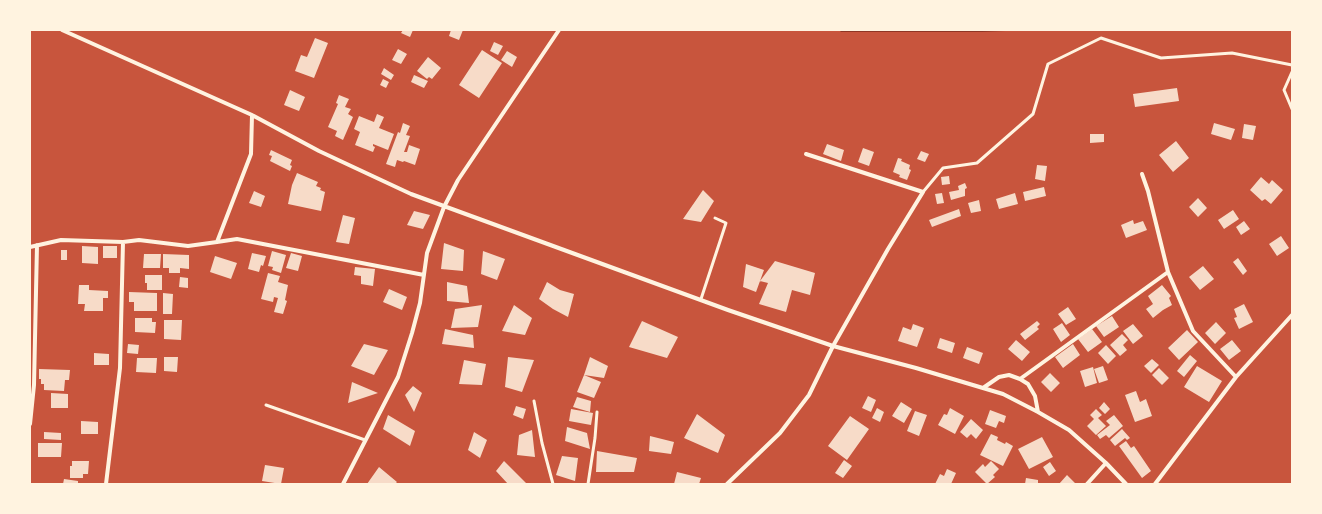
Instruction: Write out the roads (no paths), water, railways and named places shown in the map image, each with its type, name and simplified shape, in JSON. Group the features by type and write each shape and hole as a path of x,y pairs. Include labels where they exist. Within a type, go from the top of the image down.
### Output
{"street":[{"path":"62,30 252,116 319,152 411,194 728,310 833,346 916,368 1003,394 1069,430 1106,463 1126,484"},
{"path":"343,484 398,377 420,303 427,253 444,206 458,180 559,30"},
{"path":"217,242 251,154 252,116"},
{"path":"727,484 780,433 809,395 833,346 888,249 923,192 806,154"},
{"path":"1142,174 1148,191 1168,272 1193,331 1236,378"},
{"path":"30,247 61,240 123,242 139,240 188,246 237,239 424,274"},
{"path":"106,484 120,368 123,242"},
{"path":"30,424 34,385 37,245"},
{"path":"1020,379 1168,272"},
{"path":"1155,484 1236,378 1292,315"},
{"path":"983,388 999,377 1009,375 1020,379 1028,384 1035,396 1038,412"},
{"path":"1087,484 1106,463"}],"lane":[{"path":"923,192 944,168 977,163 1033,114 1048,64 1101,38 1161,58 1232,53 1292,65"},
{"path":"1292,72 1284,90 1292,109"},
{"path":"701,299 726,223 715,218"},
{"path":"534,401 542,443 553,484"},
{"path":"266,405 365,440"},
{"path":"588,484 595,438 597,412"}]}
